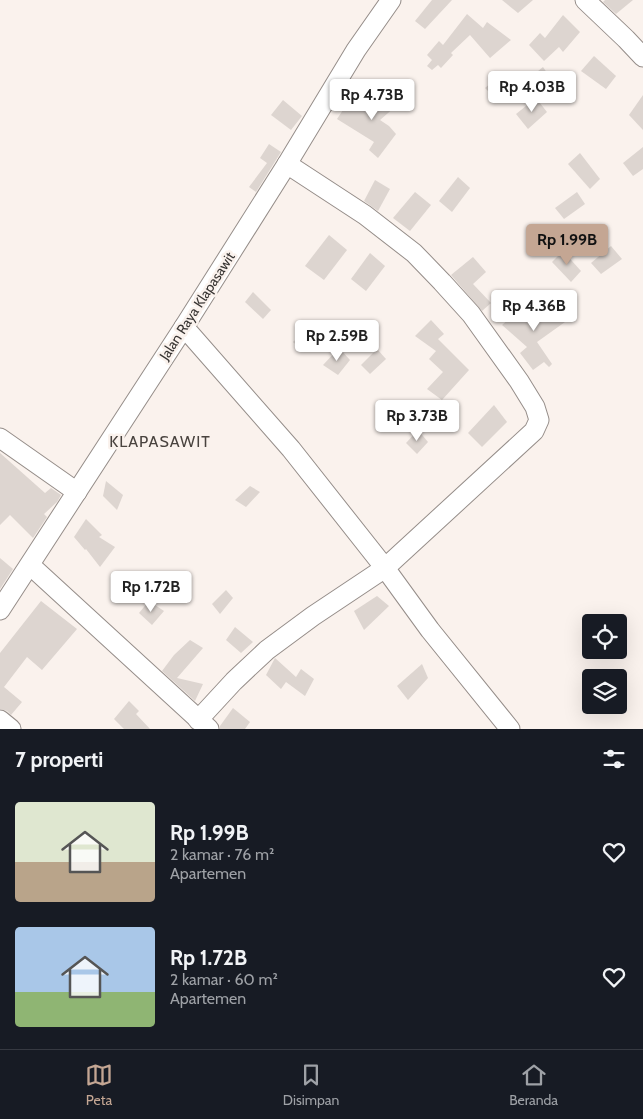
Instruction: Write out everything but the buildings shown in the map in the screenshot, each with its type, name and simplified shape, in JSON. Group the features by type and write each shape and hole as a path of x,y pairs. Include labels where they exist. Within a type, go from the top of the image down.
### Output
{"street":[{"name":"Jalan Raya Klapasawit","path":"0,610 184,327 287,164 356,50 392,0"},
{"path":"585,0 643,57"},
{"path":"30,565 204,724 234,681 267,650 313,616 385,568 534,431 539,420 536,408 519,381 471,314 425,264 414,253 365,215 287,164"},
{"path":"184,327 291,449 385,568 430,630 510,729"},
{"path":"0,438 77,492"},
{"path":"0,720 11,729"}],"district":[{"name":"KLAPASAWIT","path":"160,441"}]}
